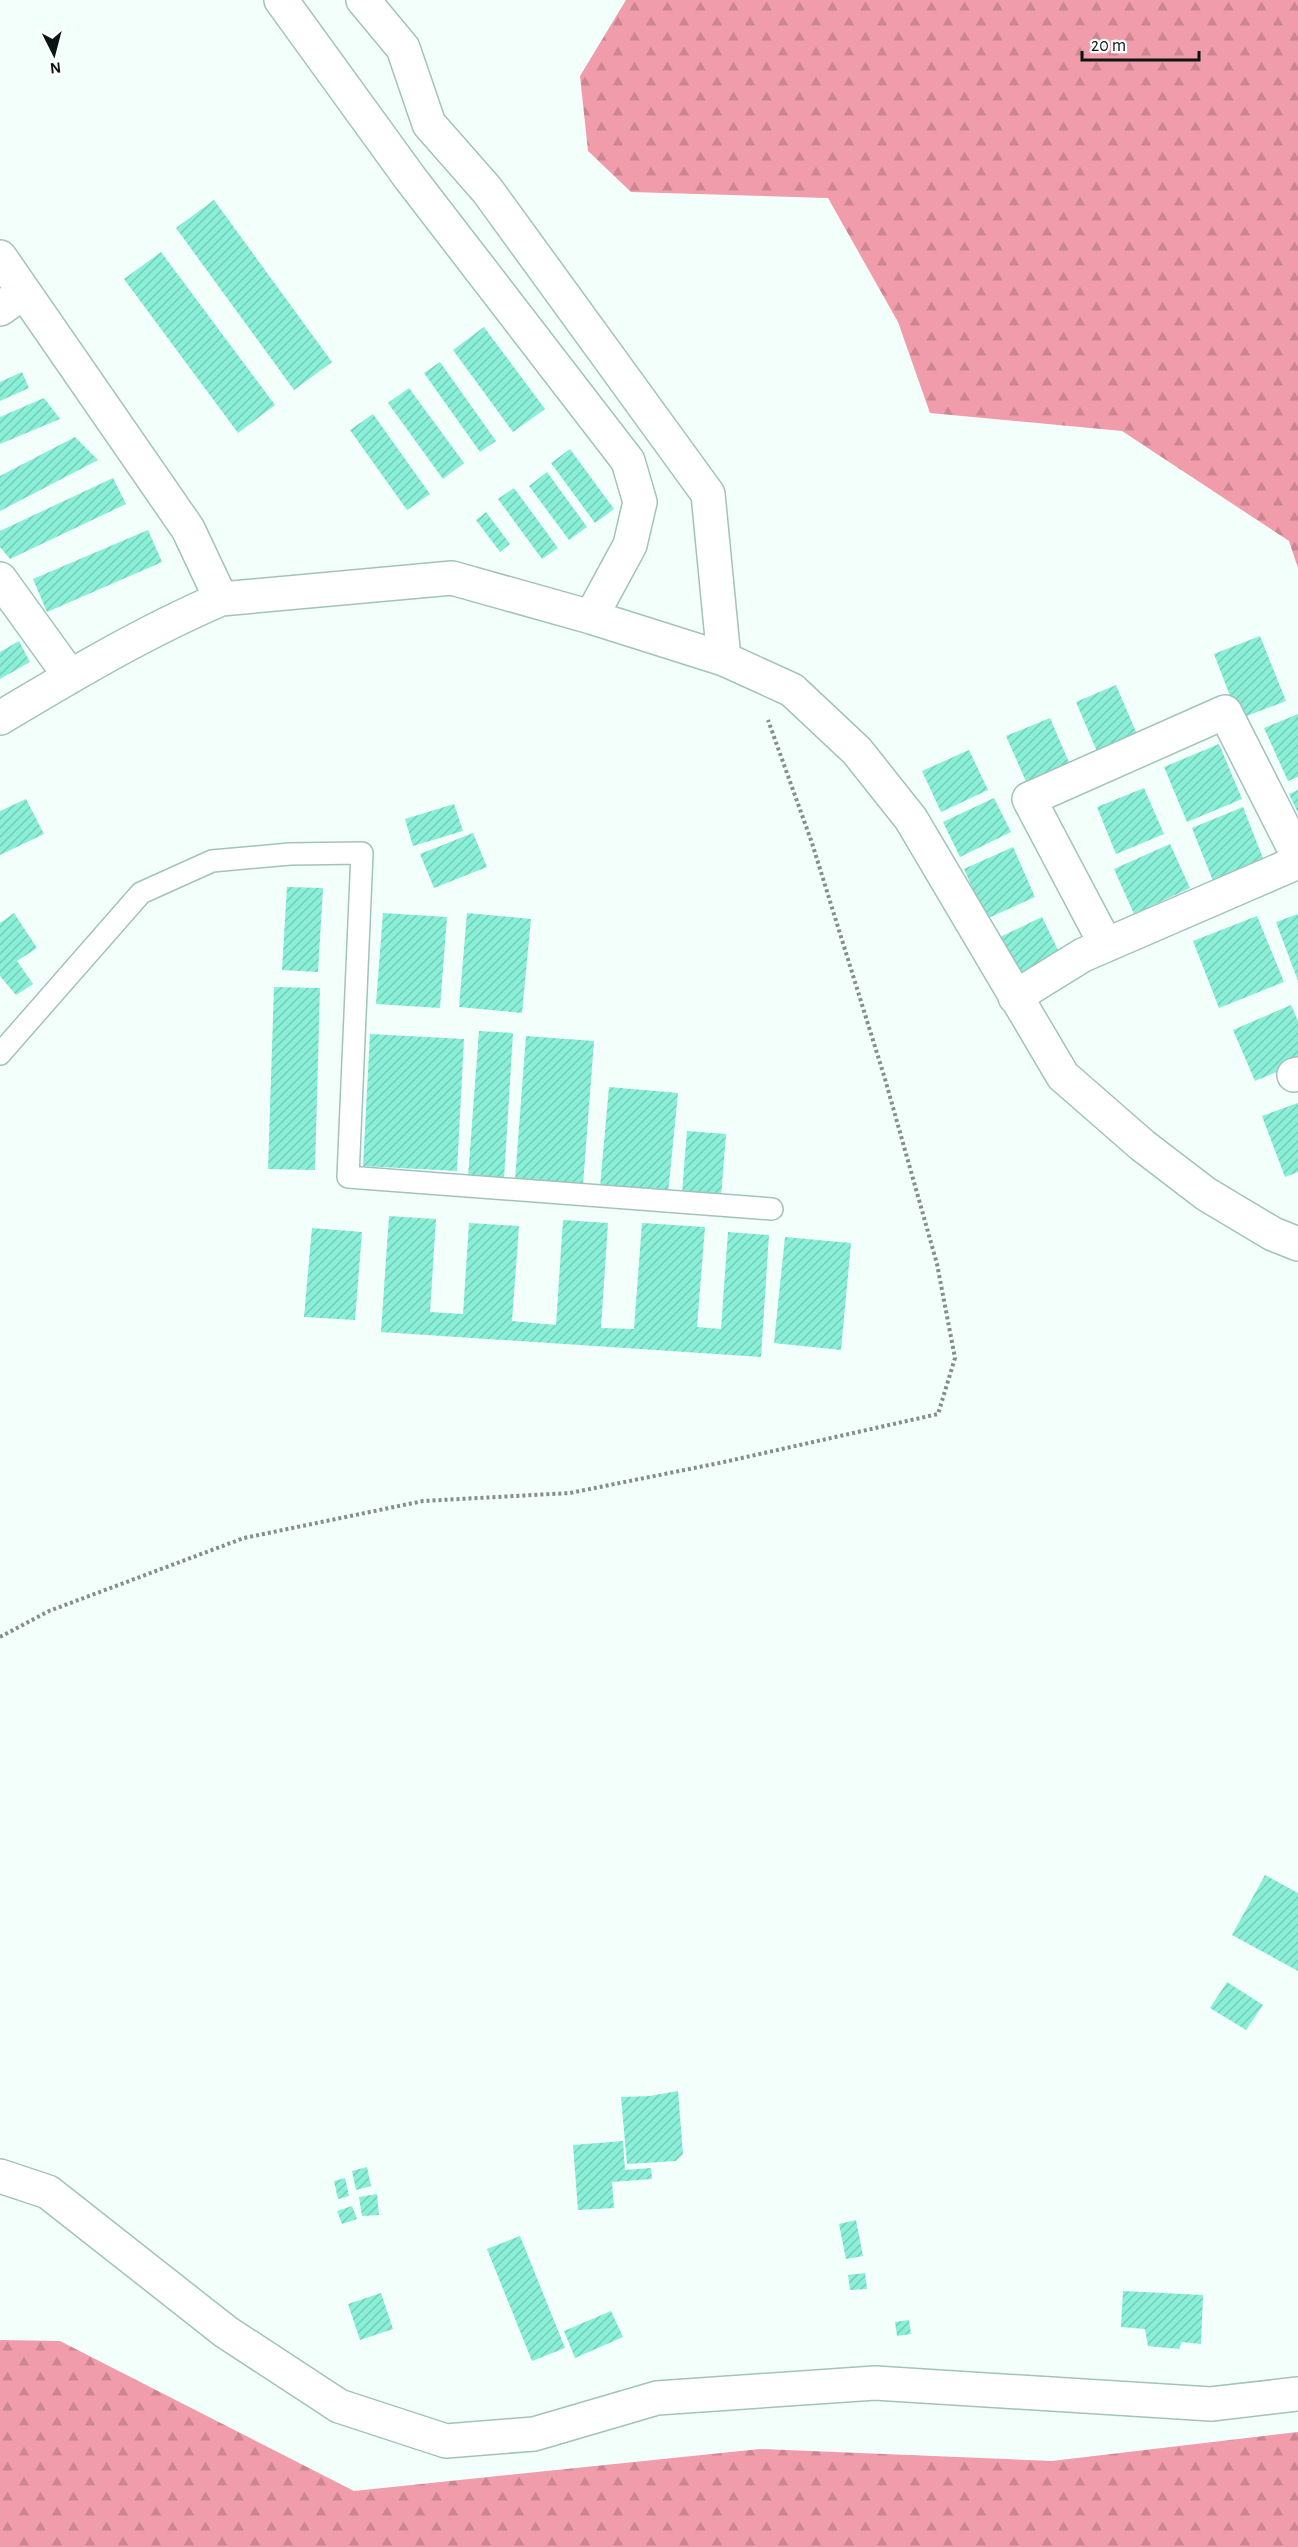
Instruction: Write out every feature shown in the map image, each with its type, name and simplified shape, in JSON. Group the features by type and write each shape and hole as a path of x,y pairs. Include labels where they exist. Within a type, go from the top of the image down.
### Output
{"street":[{"path":"281,0 410,178 628,461 640,502 630,545 591,617"},
{"path":"363,0 403,48 429,124 487,190 708,494 737,665"},
{"path":"0,257 12,300 188,529 221,599"},
{"path":"0,718 70,676 186,614 221,599 452,578 591,617 737,665 792,690 857,751 911,819 1063,1076 1142,1145 1206,1194 1273,1234 1298,1244"},
{"path":"0,579 70,676"},
{"path":"1106,945 1029,799 1225,712 1298,856"},
{"path":"1015,996 1083,955 1298,862"},
{"path":"0,2176 48,2192 226,2332 339,2406 446,2441 534,2434 657,2398 875,2383 1211,2404 1298,2394"}],"lane":[{"path":"0,1054 141,893 212,861 290,854 362,853 348,1177 772,1209"}],"path":[{"path":"0,1637 49,1611 244,1538 423,1501 570,1493 724,1462 938,1414 955,1358 937,1264 885,1079 816,854 737,665"}],"green space":[{"path":"626,0 1298,0 1298,568 1289,541 1122,431 930,413 898,322 828,198 631,192 588,151 580,76"},
{"path":"0,2340 60,2341 354,2491 760,2449 1052,2461 1298,2432 1298,2547 0,2547"}],"building":[{"path":"214,200 332,362 294,390 176,228"},
{"path":"161,252 275,405 238,433 124,279"},
{"path":"484,327 545,409 513,432 453,350"},
{"path":"440,362 496,441 480,452 424,373"},
{"path":"22,372 29,388 0,401 0,382"},
{"path":"409,388 464,463 443,479 388,403"},
{"path":"44,398 60,419 0,444 0,417"},
{"path":"373,414 430,494 407,510 350,430"},
{"path":"75,437 98,460 0,511 0,476"},
{"path":"570,449 614,509 595,523 551,463"},
{"path":"547,472 587,527 569,540 529,486"},
{"path":"113,478 126,504 10,559 0,547 0,531"},
{"path":"514,488 558,548 542,559 498,499"},
{"path":"486,512 510,544 500,552 476,520"},
{"path":"148,530 162,562 47,612 33,579"},
{"path":"1260,636 1286,701 1239,719 1214,654"},
{"path":"19,641 30,662 0,679 0,652"},
{"path":"1116,685 1139,739 1099,756 1076,702"},
{"path":"1298,714 1298,777 1288,781 1264,728"},
{"path":"1050,718 1071,767 1028,786 1006,736"},
{"path":"1219,744 1242,799 1187,822 1164,767"},
{"path":"969,750 988,790 941,812 922,771"},
{"path":"1144,788 1164,834 1116,854 1097,807"},
{"path":"1298,790 1298,813 1289,794"},
{"path":"994,798 1011,832 960,857 943,822"},
{"path":"26,799 44,834 0,855 0,811"},
{"path":"454,804 463,831 413,846 405,819"},
{"path":"1243,807 1264,861 1213,881 1192,828"},
{"path":"473,833 487,867 434,888 420,854"},
{"path":"1170,844 1190,888 1134,914 1114,869"},
{"path":"1013,847 1035,897 986,919 964,869"},
{"path":"287,887 323,888 318,972 282,970"},
{"path":"14,913 37,948 17,961 33,984 16,995 0,976 0,923"},
{"path":"383,913 447,917 440,1008 376,1004"},
{"path":"467,913 531,919 522,1013 459,1007"},
{"path":"1298,914 1298,981 1276,922"},
{"path":"1257,916 1284,982 1219,1008 1193,941"},
{"path":"1042,917 1062,958 1019,979 998,938"},
{"path":"274,987 320,988 315,1170 268,1169"},
{"path":"1291,1005 1298,1021 1298,1063 1255,1081 1233,1030"},
{"path":"479,1031 513,1033 504,1179 468,1177"},
{"path":"370,1034 464,1039 457,1171 363,1166"},
{"path":"526,1036 594,1041 583,1185 515,1180"},
{"path":"609,1087 678,1093 668,1193 600,1187"},
{"path":"1298,1103 1298,1172 1285,1177 1262,1116"},
{"path":"687,1131 726,1134 721,1197 682,1193"},
{"path":"389,1216 436,1219 430,1312 463,1314 469,1223 519,1226 512,1321 556,1325 563,1220 608,1223 601,1328 634,1329 642,1223 705,1227 697,1327 721,1329 728,1232 769,1235 761,1357 381,1332"},
{"path":"312,1228 362,1232 355,1320 304,1317"},
{"path":"785,1237 851,1243 841,1350 774,1343"},
{"path":"1265,1875 1298,1893 1298,1971 1232,1935"},
{"path":"1227,1982 1263,2005 1246,2030 1210,2008"},
{"path":"678,2091 683,2154 676,2161 627,2164 621,2097 650,2096"},
{"path":"623,2141 625,2170 651,2168 652,2179 612,2182 614,2208 578,2210 573,2145"},
{"path":"367,2167 371,2186 356,2190 352,2171"},
{"path":"345,2178 349,2196 338,2199 334,2181"},
{"path":"377,2194 379,2215 362,2216 359,2197"},
{"path":"352,2206 357,2219 342,2224 337,2211"},
{"path":"856,2220 863,2256 846,2259 839,2224"},
{"path":"520,2236 565,2348 532,2361 487,2249"},
{"path":"865,2273 867,2289 850,2290 848,2275"},
{"path":"1123,2291 1203,2295 1201,2344 1182,2342 1179,2349 1148,2346 1145,2329 1121,2327"},
{"path":"381,2293 393,2329 360,2340 348,2304"},
{"path":"611,2311 623,2337 575,2358 564,2331"},
{"path":"909,2320 911,2334 897,2336 895,2322"}]}
